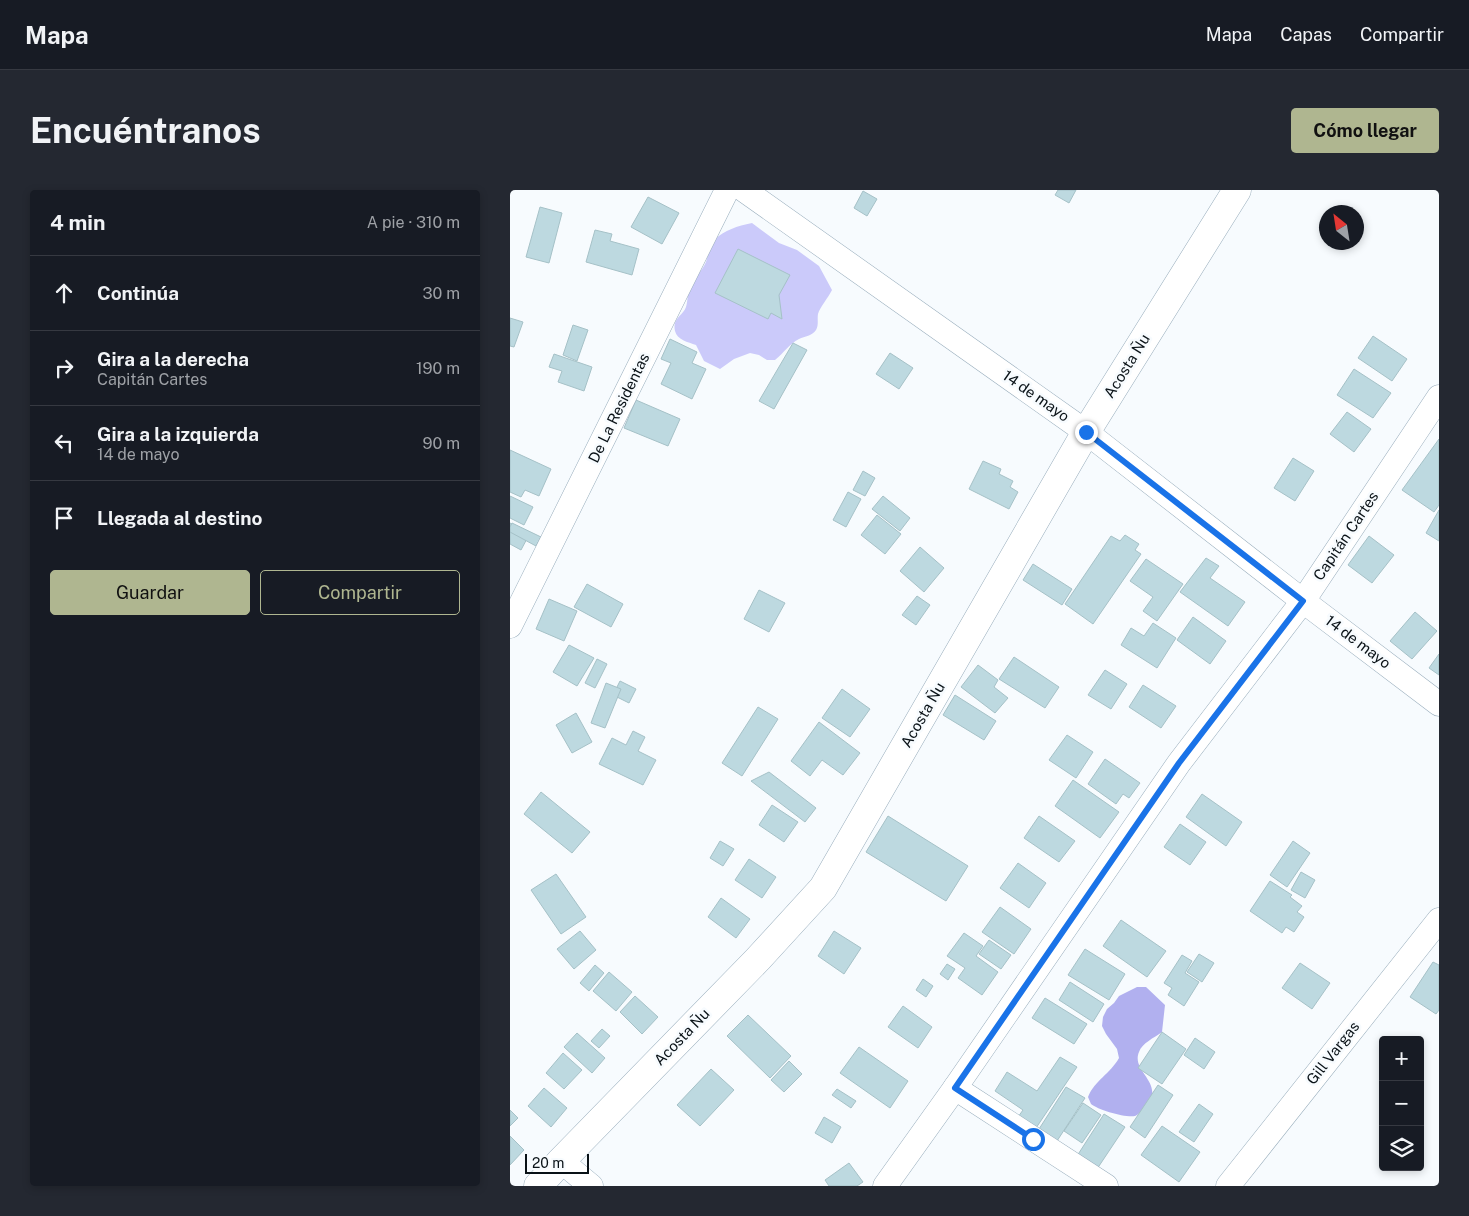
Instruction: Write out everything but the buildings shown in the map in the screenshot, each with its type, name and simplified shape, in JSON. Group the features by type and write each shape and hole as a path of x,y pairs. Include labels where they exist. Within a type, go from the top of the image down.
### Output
{"street":[{"name":"De La Residentas","path":"510,626 727,190"},
{"name":"14 de mayo","path":"744,190 1086,432 1439,704"},
{"name":"Acosta Ñu","path":"538,1186 758,959 823,888 1086,432 1237,190"},
{"name":"Capitán Cartes","path":"885,1186 955,1088 1179,763 1303,601 1439,397"},
{"name":"Gill Vargas","path":"1228,1186 1438,923"},
{"path":"955,1088 1106,1186"},
{"path":"561,1161 591,1186"}],"shaded area":[{"path":"752,223 779,243 797,250 819,266 832,290 819,311 816,330 810,335 795,341 775,360 767,360 759,355 750,353 734,359 720,369 704,361 696,345 678,337 674,327 676,320 685,310 689,290 706,262 712,242 727,231"},
{"path":"1137,987 1146,987 1165,1005 1162,1032 1143,1046 1138,1058 1138,1063 1152,1089 1151,1098 1140,1113 1135,1116 1119,1115 1091,1104 1088,1097 1119,1058 1117,1049 1102,1026 1103,1017 1107,1009 1119,996"}],"route":[{"path":"1033,1139 955,1088 1179,763 1303,601 1086,432"}]}
